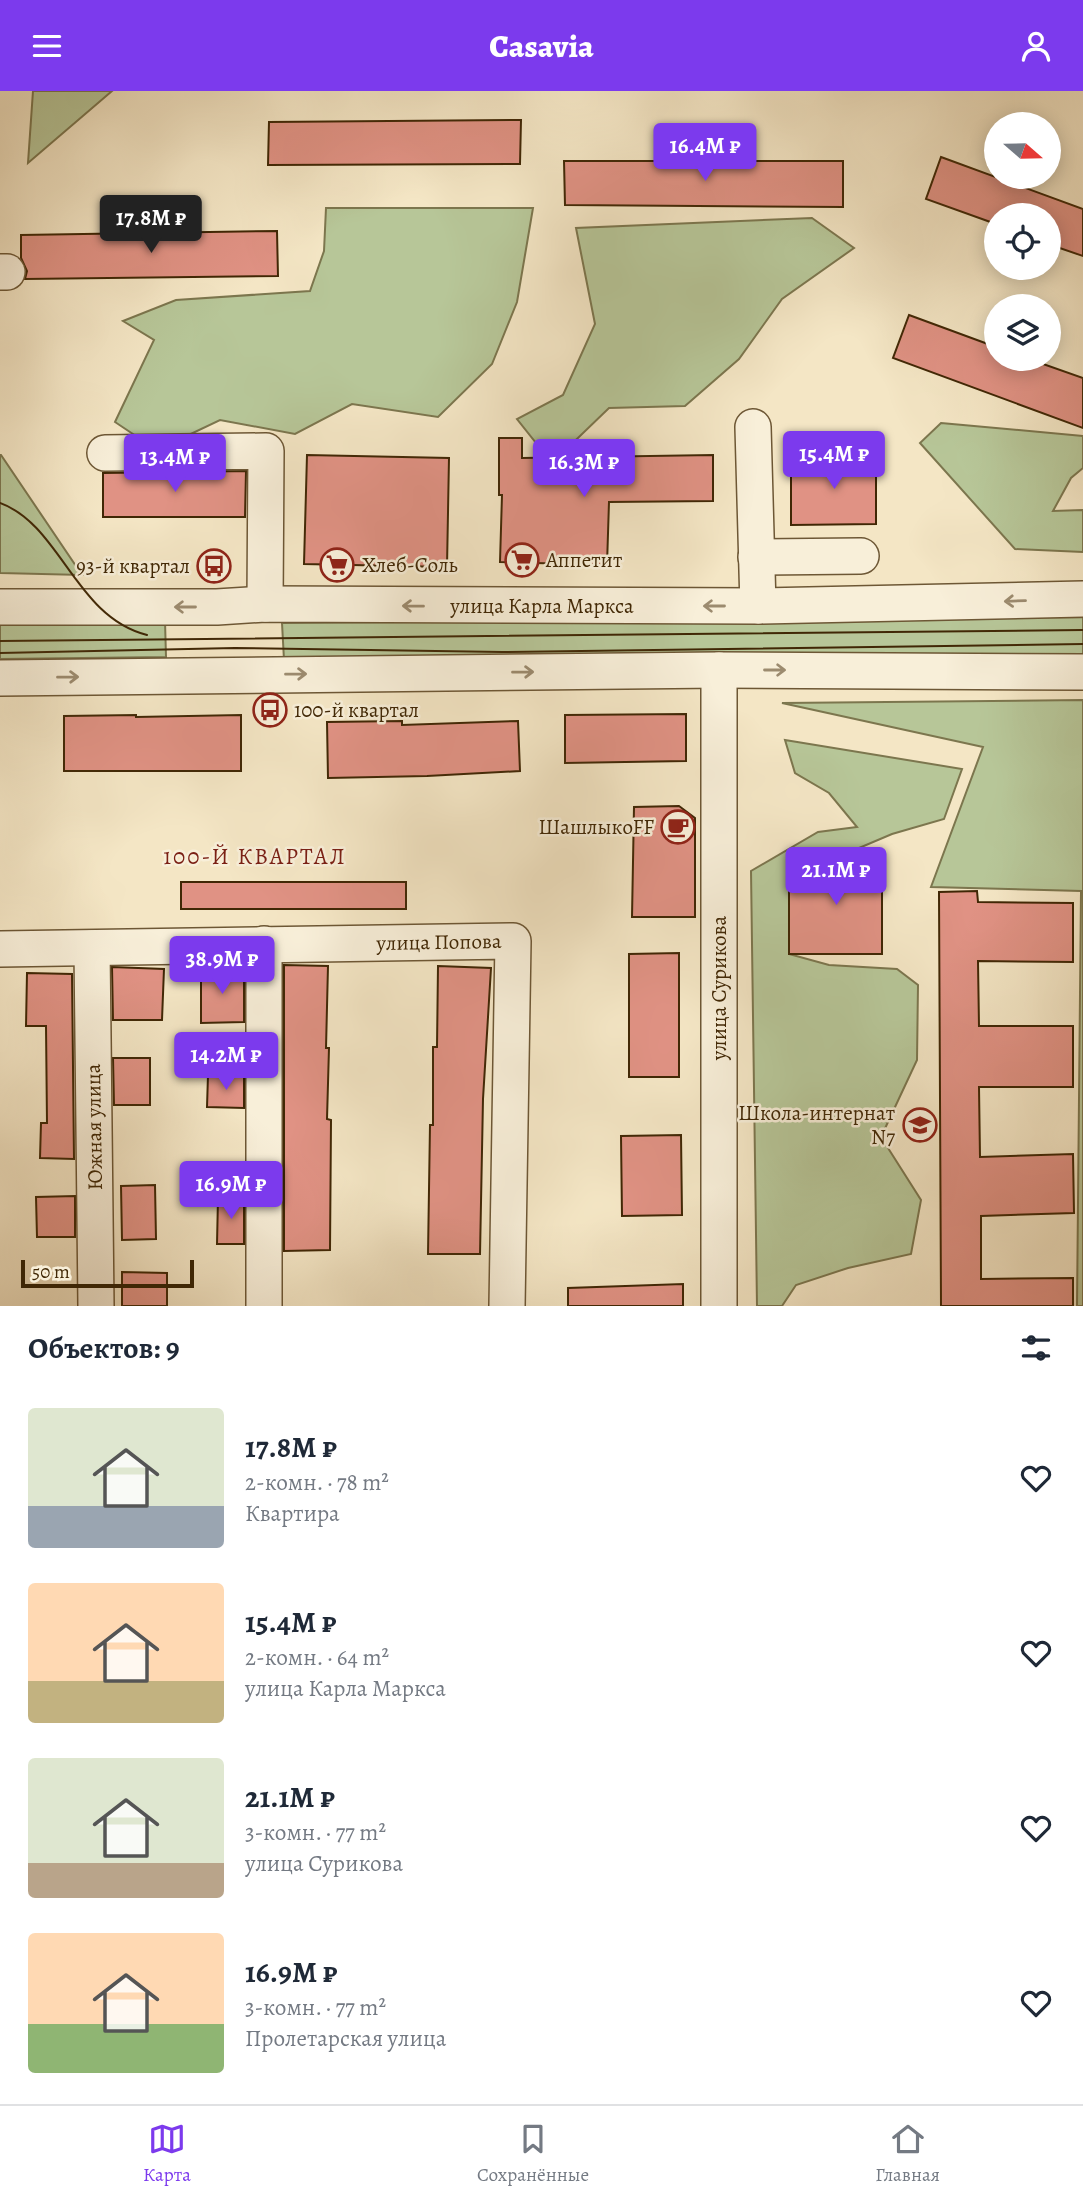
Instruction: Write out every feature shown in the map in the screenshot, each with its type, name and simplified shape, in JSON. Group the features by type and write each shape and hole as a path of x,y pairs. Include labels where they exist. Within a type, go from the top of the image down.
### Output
{"street":[{"path":"753,427 758,606"},
{"path":"105,453 266,451 265,604"},
{"path":"756,557 861,556"},
{"name":"улица Карла Маркса","path":"0,607 217,607 265,604 758,606 1083,599"},
{"path":"0,678 719,670 1083,672"},
{"name":"улица Сурикова","path":"719,670 719,1306"},
{"name":"улица Попова","path":"0,949 513,941 507,1306"},
{"path":"264,944 264,1306"},
{"name":"Южная улица","path":"92,948 96,1306"}],"green space":[{"path":"33,91 112,91 28,163"},
{"path":"326,208 533,208 517,302 492,364 438,417 352,404 295,434 220,420 157,450 115,422 154,340 123,321 176,300 310,291 324,251"},
{"path":"812,218 854,248 782,299 739,359 685,406 609,408 552,463 517,419 563,395 595,324 576,228"},
{"path":"941,423 1083,436 1083,468 1071,478 1053,511 1083,510 1083,552 1015,549 920,443"},
{"path":"1,455 82,575 0,573"},
{"path":"1083,617 1083,654 284,660 282,623"},
{"path":"165,621 166,657 0,659 0,622"},
{"path":"1083,700 1083,1306 1077,1306 1081,891 931,887 983,747 782,703"},
{"path":"785,740 962,769 944,819 892,834 852,851 789,861 789,954 829,965 897,969 918,985 917,1060 881,1137 921,1200 911,1254 848,1268 796,1285 782,1306 757,1306 751,871 818,832 857,827 829,793 795,773"}],"building":[{"path":"521,120 520,164 268,165 269,122"},
{"path":"941,157 984,173 984,189 1028,189 1083,209 1083,256 1061,248 1061,203 984,203 984,220 926,199"},
{"path":"564,161 843,161 843,207 565,205"},
{"path":"277,231 278,276 25,279 27,271 21,258 21,235"},
{"path":"909,315 984,343 984,371 1061,370 1083,378 1083,428 893,358"},
{"path":"499,438 522,438 522,458 713,455 713,501 609,502 607,565 500,562 502,495 499,495"},
{"path":"307,455 449,458 447,567 304,564"},
{"path":"876,456 876,524 791,525 791,457"},
{"path":"246,471 245,517 103,517 103,473"},
{"path":"686,714 686,761 565,763 565,715"},
{"path":"241,715 241,771 64,771 64,716"},
{"path":"402,721 402,725 518,721 520,771 328,778 327,722"},
{"path":"679,806 695,818 695,917 632,917 634,807"},
{"path":"882,860 882,954 789,954 789,861"},
{"path":"181,882 406,882 406,909 181,909"},
{"path":"977,891 978,902 1073,903 1073,962 978,961 979,1026 1073,1026 1073,1087 979,1087 980,1157 1073,1154 1074,1213 981,1216 981,1279 1073,1278 1073,1306 941,1306 939,892"},
{"path":"679,953 679,1077 629,1077 629,954"},
{"path":"284,965 328,966 326,1048 329,1048 327,1119 331,1120 330,1250 284,1251"},
{"path":"438,966 491,968 483,1099 480,1254 428,1254 430,1125 433,1125 433,1047 437,1047"},
{"path":"112,967 164,969 162,1020 113,1020"},
{"path":"201,969 244,971 244,1022 201,1023"},
{"path":"27,973 72,974 74,1159 40,1158 41,1123 47,1123 46,1026 26,1026"},
{"path":"113,1058 150,1058 150,1105 114,1105"},
{"path":"208,1075 244,1076 244,1108 207,1107"},
{"path":"681,1135 682,1215 622,1216 621,1136"},
{"path":"155,1185 156,1239 122,1240 121,1186"},
{"path":"75,1196 75,1237 37,1237 36,1197"},
{"path":"218,1198 244,1199 244,1244 217,1244"},
{"path":"122,1272 167,1273 167,1306 122,1306"},
{"path":"683,1284 683,1306 568,1306 568,1288"}],"tram line":[{"path":"0,503 21,514 39,530 102,610 123,625 147,635"},
{"path":"0,641 1083,630"},
{"path":"0,653 235,648 502,652 1083,644"}],"place":[{"name":"Аппетит","path":"522,560"},
{"name":"Хлеб-Соль","path":"337,565"},
{"name":"93-й квартал","path":"214,566"},
{"name":"100-й квартал","path":"270,710"},
{"name":"ШашлыкoFF","path":"678,827"},
{"name":"Школа-интернат N7","path":"920,1125"}],"district":[{"name":"100-Й КВАРТАЛ","path":"255,856"}]}
